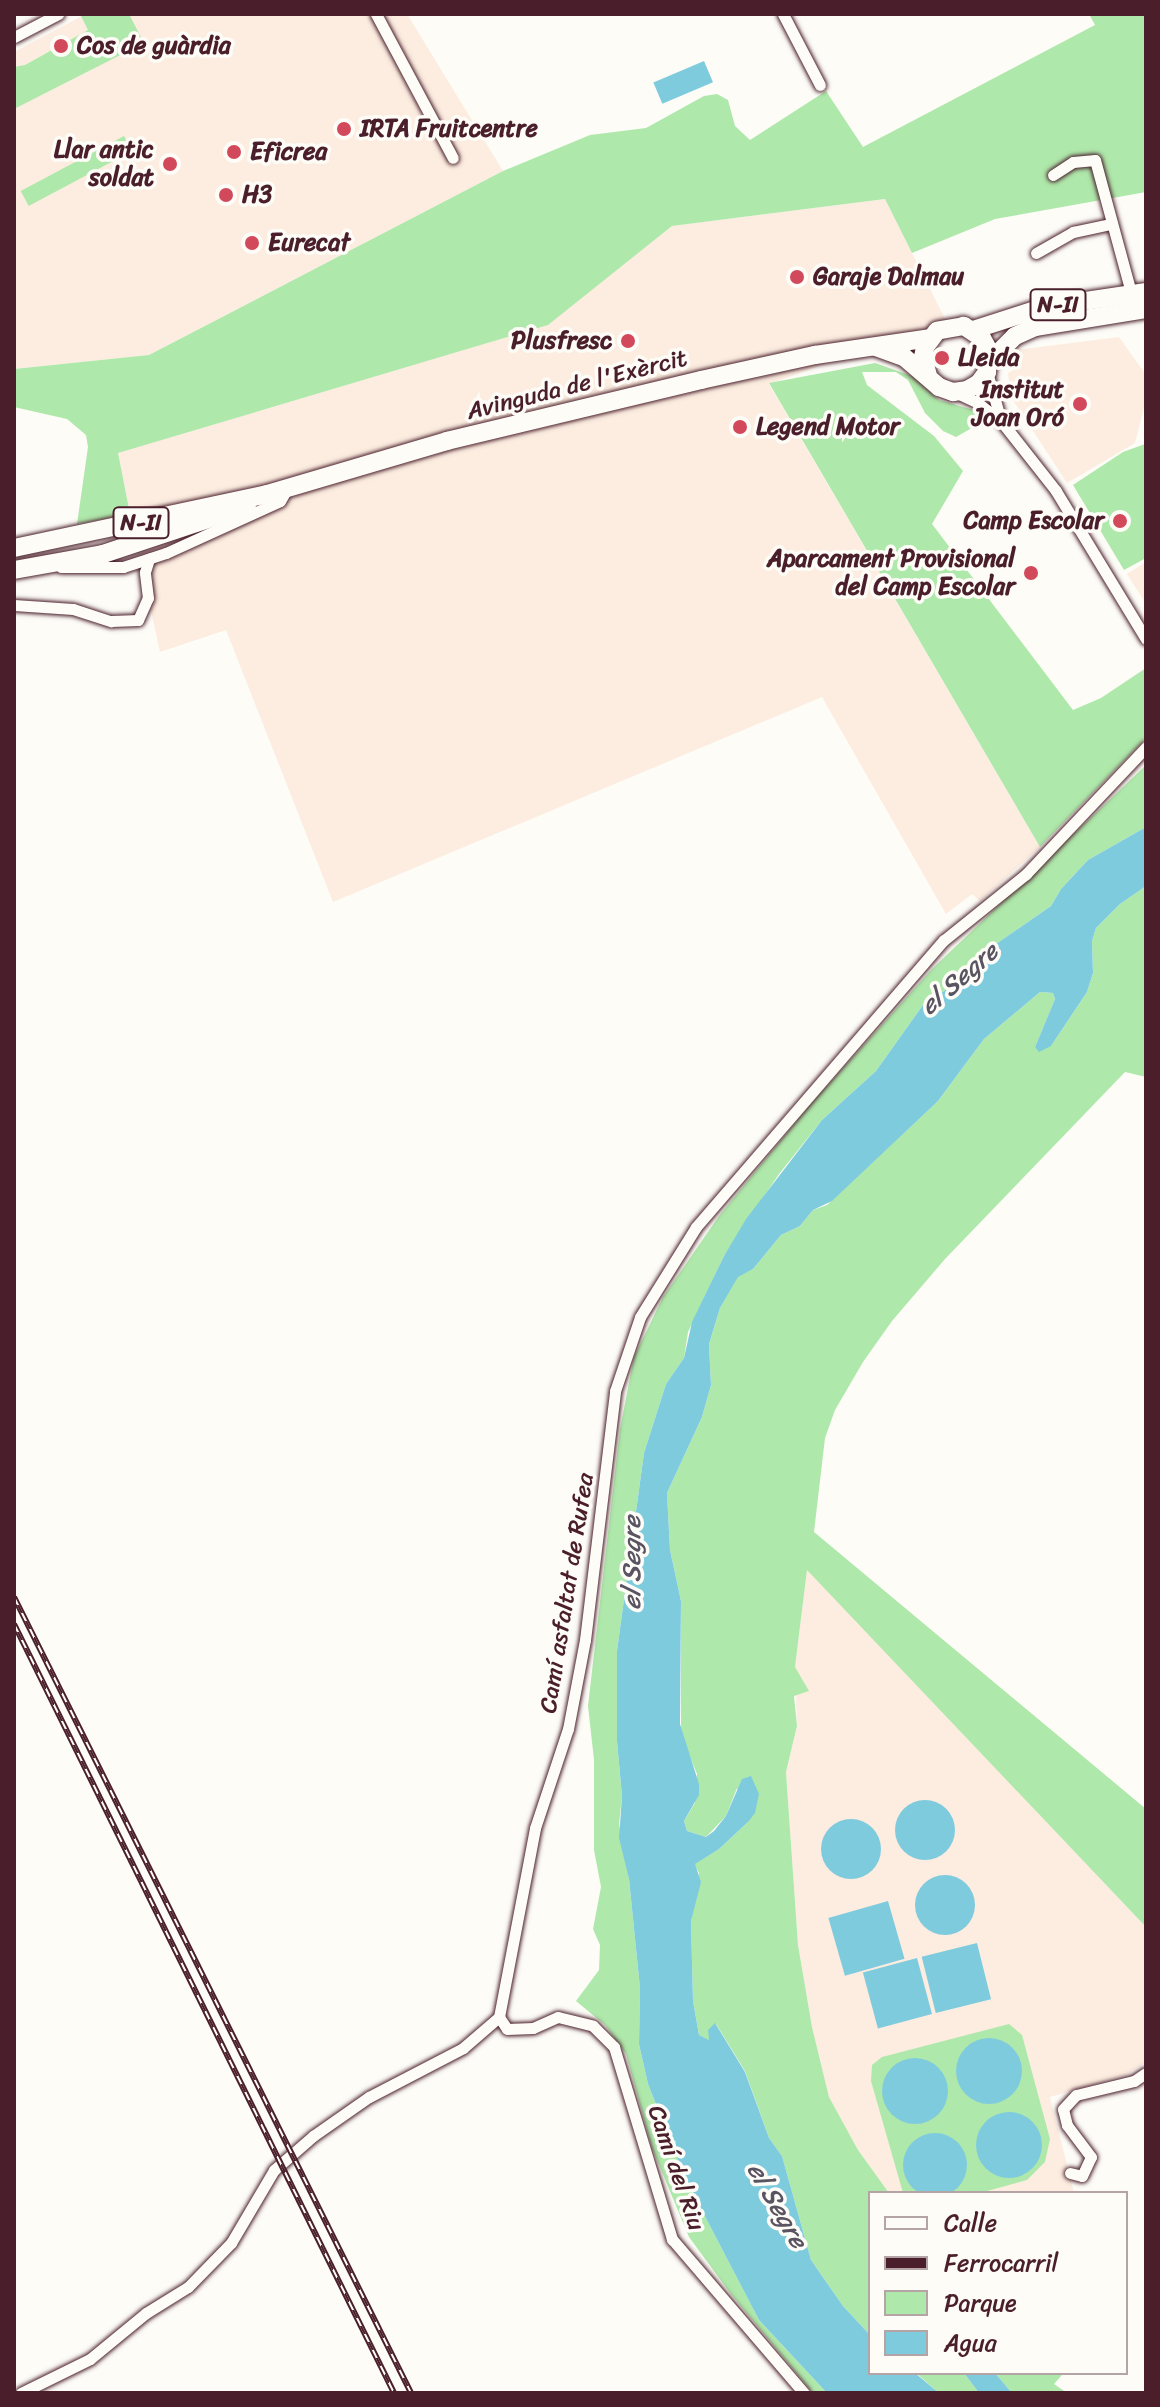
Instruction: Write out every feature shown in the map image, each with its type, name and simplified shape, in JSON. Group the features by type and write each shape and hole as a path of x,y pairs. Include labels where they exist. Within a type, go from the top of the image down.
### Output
{"main road":[{"name":"N-II","path":"930,338 955,325 973,330 1044,307 1139,294"},
{"name":"N-II","path":"953,392 979,383 988,367 1015,336 1035,327 1146,309"},
{"path":"973,330 988,349 988,367"},
{"path":"928,376 923,357 930,338"},
{"name":"Avinguda de l'Exèrcit","path":"14,548 267,494 564,412 815,355 930,338"},
{"path":"876,347 904,357 939,387 953,392"},
{"name":"Avinguda de l'Exèrcit","path":"14,570 53,566 141,543 238,511 267,494"}],"street":[{"path":"14,37 58,14"},
{"path":"376,14 453,158"},
{"path":"783,14 820,85"},
{"path":"1053,175 1073,162 1095,160 1112,224 1139,294"},
{"path":"1036,253 1073,232 1112,224"},
{"path":"988,367 1001,421"},
{"path":"953,392 978,403 1001,421 1056,491 1146,639"},
{"path":"53,566 84,569 123,567 149,559 280,501 288,487"},
{"path":"145,588 149,559"},
{"path":"14,605 73,609 126,622 138,620 148,598 135,573 123,567"},
{"name":"Camí asfaltat de Rufea","path":"499,2017 535,1828 571,1714 585,1640 615,1391 640,1317 696,1227 944,940 1026,874 1146,747"},
{"path":"21,2393 90,2359 146,2313 188,2287 231,2243 274,2170 313,2136 369,2097 463,2048 499,2017"},
{"name":"Camí del Riu","path":"499,2017 507,2029 533,2028 558,2017 593,2026 614,2047 672,2239 804,2393"},
{"path":"1070,2173 1082,2176 1091,2157 1067,2125 1063,2109 1076,2095 1134,2081 1146,2073"}],"shaded area":[{"path":"86,14 407,14 503,171 149,355 14,369 14,52"},
{"path":"885,199 946,321 769,384 1040,847 980,901 972,894 946,914 822,697 333,902 226,630 160,652 117,453 547,325 672,226"},
{"name":"Institut Joan Oró","path":"1119,337 1146,375 1146,399 1135,443 1067,483 1011,397 1008,373 1017,368 1007,351"},
{"path":"1146,562 1146,604 1127,574"},
{"path":"807,1569 1146,1927 1146,2062 1126,2075 1050,2097 1074,2191 888,2191 858,2150 829,2097 812,2027 798,1945 786,1772 797,1726 795,1667"}],"green space":[{"path":"80,14 129,14 144,43 14,109 14,67 25,65 88,30"},
{"path":"1089,14 1146,14 1146,192 995,219 912,253 885,199 672,226 548,325 118,453 130,514 77,524 88,447 86,435 67,419 14,407 14,369 149,355 503,171 590,135 646,128 704,96 717,94 728,100 735,126 750,140 826,91 863,147 1095,25"},
{"path":"124,136 132,151 29,206 21,191"},
{"path":"875,363 912,376 939,400 974,410 979,417 970,429 956,437 943,431 925,413 908,380 896,372 862,372 867,385 934,436 963,471 932,524 1073,710 1101,698 1146,668 1146,738 1040,847 769,383"},
{"name":"Camp Escolar","path":"1146,438 1146,558 1124,570 1073,485 1123,452 1145,444"},
{"path":"1146,765 1146,827 1088,860 1061,889 1051,906 996,944 953,985 923,1005 876,1071 822,1120 779,1174 724,1256 688,1332 684,1358 666,1384 644,1453 617,1651 617,1741 622,1796 619,1824 629,1879 640,1988 639,2044 648,2084 686,2180 759,2320 827,2393 813,2393 730,2293 689,2237 652,2148 626,2054 605,2025 576,2001 599,1970 600,1945 593,1929 601,1887 594,1850 594,1760 588,1706 620,1429 634,1357 663,1297 719,1216 809,1106 931,970"},
{"path":"1146,886 1146,1077 1125,1072 945,1259 892,1321 835,1410 825,1438 814,1532 1146,1809 1146,1927 807,1570 795,1667 809,1691 794,1696 797,1726 786,1772 798,1945 812,2027 829,2097 858,2150 888,2191 868,2191 868,2333 843,2306 811,2260 782,2156 769,2138 745,2071 716,2024 710,2041 699,2035 693,2001 691,1921 699,1873 694,1864 719,1849 748,1822 737,1788 726,1816 706,1837 687,1831 684,1821 695,1803 697,1774 681,1734 681,1601 670,1550 667,1493 702,1417 711,1385 709,1344 720,1308 738,1276 753,1269 781,1235 800,1226 813,1210 827,1205 938,1101 984,1039 1040,992 1053,993 1055,999 1035,1047 1051,1046 1087,992 1093,973 1092,941 1096,928 1120,904"},
{"path":"1009,2024 1022,2035 1050,2139 1045,2162 1027,2180 987,2191 902,2191 871,2081 872,2065 882,2057"},
{"path":"918,2375 966,2375 979,2393 939,2393"},
{"path":"997,2375 1062,2375 1054,2384 1067,2393 1012,2393"}],"water":[{"path":"704,61 713,82 662,104 653,82"},
{"name":"el Segre","path":"1146,827 1146,886 1120,904 1096,928 1092,941 1093,973 1087,992 1051,1046 1039,1052 1035,1047 1055,999 1053,993 1040,992 984,1039 938,1101 832,1201 813,1210 800,1226 781,1235 753,1269 738,1277 720,1308 709,1344 711,1385 702,1417 667,1493 670,1550 681,1601 680,1724 699,1784 699,1795 684,1821 687,1831 706,1837 714,1831 726,1816 742,1779 751,1776 759,1794 755,1813 748,1822 719,1849 695,1864 701,1882 691,1921 693,2001 699,2035 709,2040 708,2030 715,2023 745,2072 769,2138 782,2156 811,2260 843,2306 868,2333 868,2375 917,2375 939,2393 827,2393 759,2320 686,2180 648,2084 639,2044 640,1988 629,1879 619,1838 622,1796 617,1741 617,1651 644,1453 666,1384 684,1358 692,1322 746,1219 822,1120 876,1071 923,1005 953,985 996,944 1051,906 1061,889 1088,860"},
{"path":"925,1800 937,1802 946,1809 953,1818 953,1842 946,1851 937,1858 925,1860 913,1858 904,1851 897,1842 895,1830 897,1818 904,1809 913,1802"},
{"path":"851,1819 863,1821 872,1828 879,1837 879,1861 872,1870 863,1877 851,1879 839,1877 830,1870 823,1861 821,1849 823,1837 830,1828 839,1821"},
{"path":"945,1875 957,1877 966,1884 973,1893 973,1917 966,1926 957,1933 945,1935 933,1933 924,1926 917,1917 915,1905 917,1893 924,1884 933,1877"},
{"path":"888,1901 905,1959 845,1976 828,1918"},
{"path":"977,1943 991,1999 936,2013 922,1957"},
{"path":"917,1958 932,2014 878,2029 863,1972"},
{"path":"989,2038 1002,2041 1012,2048 1019,2058 1022,2071 1019,2084 1012,2094 1002,2101 989,2104 976,2101 966,2094 959,2084 956,2071 959,2058 966,2048 976,2041"},
{"path":"915,2058 928,2061 938,2068 945,2078 948,2091 945,2104 938,2114 928,2121 915,2124 902,2121 892,2114 885,2104 882,2091 885,2078 892,2068 902,2061"},
{"path":"1009,2112 1022,2115 1032,2122 1039,2132 1042,2145 1039,2158 1032,2168 1022,2175 1009,2178 996,2175 986,2168 979,2158 976,2145 979,2132 986,2122 996,2115"},
{"path":"935,2133 953,2138 962,2147 966,2159 965,2177 954,2191 916,2191 905,2177 905,2153 912,2142 923,2135"},
{"path":"966,2375 997,2375 1012,2393 979,2393"}],"railway":[{"path":"14,1597 411,2393"},
{"path":"14,1624 394,2393"}],"place":[{"name":"Cos de guàrdia","path":"61,46"},
{"name":"IRTA Fruitcentre","path":"344,129"},
{"name":"Eficrea","path":"234,152"},
{"name":"Llar antic soldat","path":"170,164"},
{"name":"H3","path":"226,195"},
{"name":"Eurecat","path":"252,243"},
{"name":"Garaje Dalmau","path":"797,277"},
{"name":"Plusfresc","path":"628,341"},
{"name":"Lleida","path":"942,358"},
{"name":"Institut Joan Oró","path":"1080,404"},
{"name":"Legend Motor","path":"740,427"},
{"name":"Camp Escolar","path":"1120,521"},
{"name":"Aparcament Provisional del Camp Escolar","path":"1031,573"}]}
